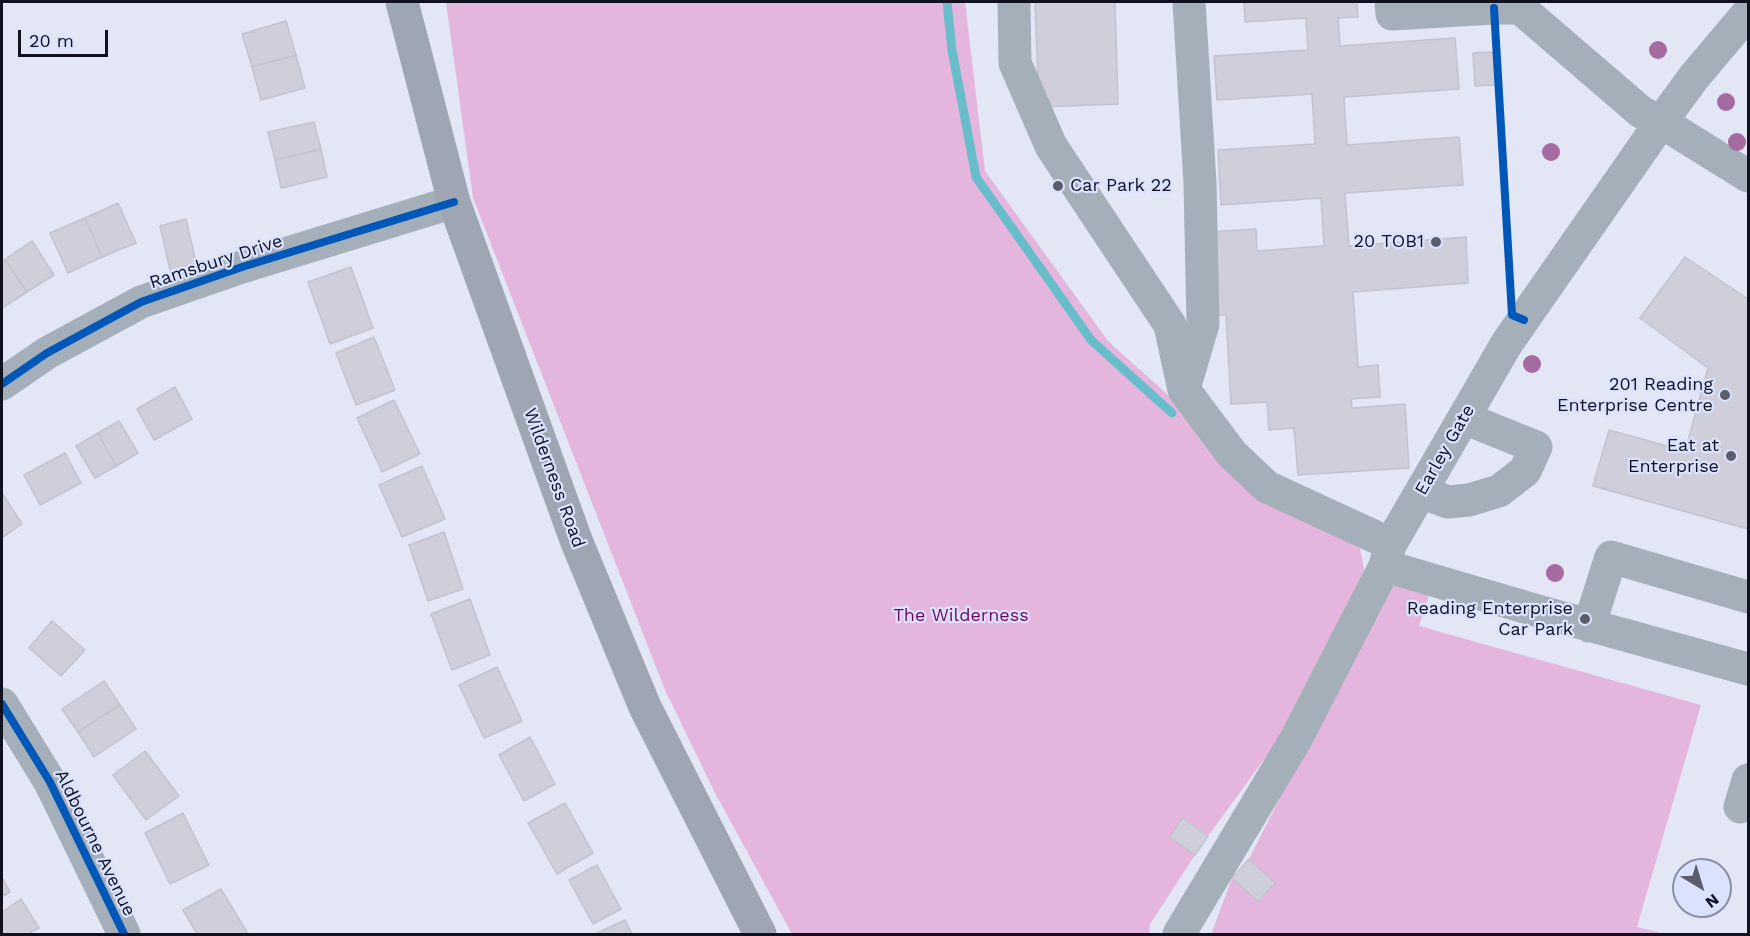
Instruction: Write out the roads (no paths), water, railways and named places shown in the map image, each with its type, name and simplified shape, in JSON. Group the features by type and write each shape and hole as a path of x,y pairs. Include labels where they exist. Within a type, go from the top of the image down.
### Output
{"main road":[{"name":"Wilderness Road","path":"402,2 454,202 576,540 645,707 760,934"}],"street":[{"path":"1014,2 1015,63 1051,146 1170,325 1184,390 1232,454 1267,487 1382,540 1388,556 1589,626 1749,669"},
{"path":"1184,390 1203,324 1200,183 1189,2"},
{"path":"1391,2 1392,14 1493,5 1520,8 1641,112 1749,177"},
{"name":"Earley Gate","path":"1188,928 1204,890 1296,739 1420,492 1507,343 1694,77 1749,13"},
{"name":"Ramsbury Drive","path":"2,384 47,353 141,302 242,267 454,202"},
{"path":"1420,492 1448,502 1469,500 1499,490 1525,471 1536,447 1464,418"},
{"path":"1589,626 1611,557 1749,597"},
{"name":"Aldbourne Avenue","path":"2,704 50,782 124,934"}],"waterway":[{"path":"947,2 952,50 976,177 1091,340 1172,413"}],"place":[{"name":"Car Park 22","path":"1058,186"},
{"name":"20 TOB1","path":"1436,242"},
{"name":"201 Reading Enterprise Centre","path":"1725,395"},
{"name":"Eat at Enterprise","path":"1731,456"},
{"name":"Reading Enterprise Car Park","path":"1585,619"}],"park label":[{"name":"The Wilderness","path":"961,616"}]}
